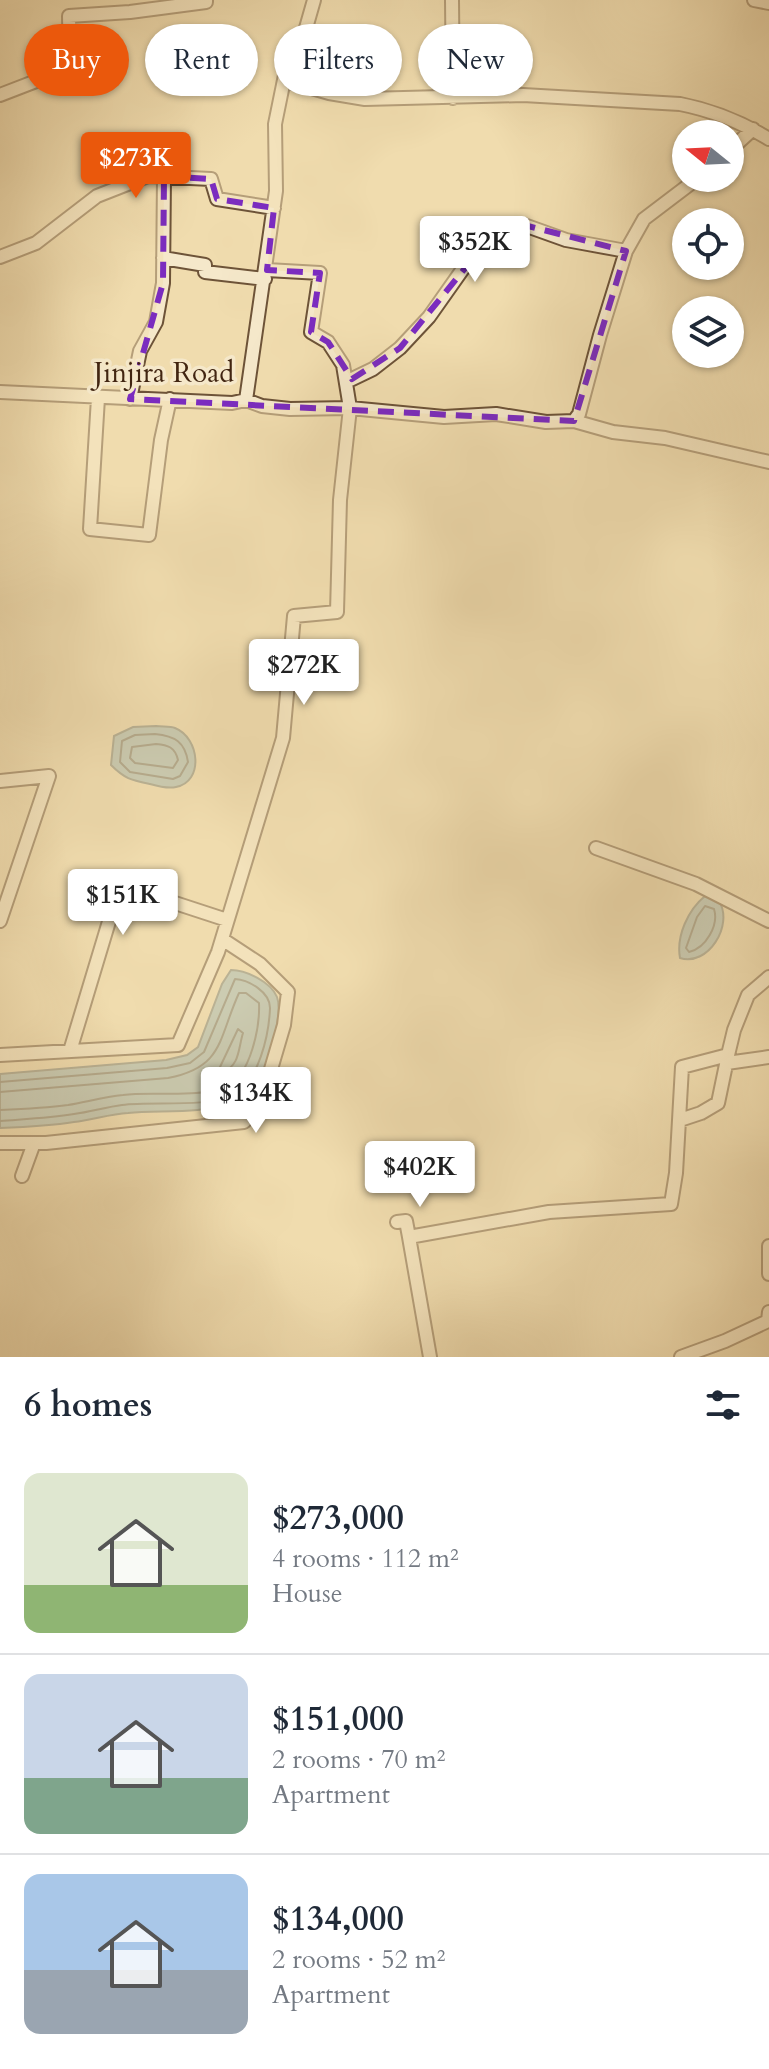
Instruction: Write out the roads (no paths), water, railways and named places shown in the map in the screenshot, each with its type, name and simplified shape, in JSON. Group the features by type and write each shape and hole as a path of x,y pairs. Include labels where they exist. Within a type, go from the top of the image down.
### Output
{"street":[{"path":"0,95 70,68 69,16 130,12 206,0"},
{"name":"Jinjira Road","path":"307,24 314,0"},
{"path":"452,0 453,98"},
{"path":"754,0 769,3"},
{"path":"347,96 365,99 523,95 680,104 702,108 769,139"},
{"name":"Jinjira Road","path":"0,392 232,403 246,400 274,208 275,124 281,96"},
{"path":"744,137 753,129"},
{"path":"0,257 36,243 97,196 148,176 211,179 217,199 274,208"},
{"path":"130,399 140,351 156,322 163,283 164,176"},
{"path":"574,421 579,414 626,251 644,219 680,192"},
{"path":"346,382 373,369 400,348 429,317 477,249 497,229 524,225 566,240 626,251"},
{"path":"0,1055 178,1045 222,939 283,738 294,616 337,612 340,500 350,408 343,365 328,342 311,332 320,273 205,272 205,265 163,258"},
{"path":"98,398 90,529 149,535 161,440 170,399"},
{"path":"246,400 262,406 290,409 350,408 444,417 496,414 546,422 574,421 613,432 678,440 769,462"},
{"path":"0,781 49,776 0,921"},
{"path":"596,848 696,884 769,921"},
{"path":"70,1051 120,885 227,920"},
{"path":"0,1143 34,1143 244,1122 261,1103 284,1025 288,992 260,964 222,939"},
{"path":"680,1120 718,1103 748,995 769,977"},
{"path":"409,1237 549,1212 671,1204 676,1173 682,1067 728,1059 769,1057"},
{"path":"22,1176 34,1143"},
{"path":"397,1222 406,1221 430,1357"},
{"path":"769,1246 769,1274"},
{"path":"681,1357 768,1321 769,1312"}],"water":[{"path":"133,727 175,728 183,733 194,750 195,769 185,783 176,787 138,781 124,776 111,765 114,736"},
{"path":"705,896 719,901 723,911 721,932 709,950 700,956 680,958 680,941 685,924 693,908"},
{"path":"231,970 264,982 274,992 278,1005 277,1026 264,1073 244,1097 207,1109 121,1114 0,1128 0,1074 166,1060 187,1055 198,1047 222,984"}]}
